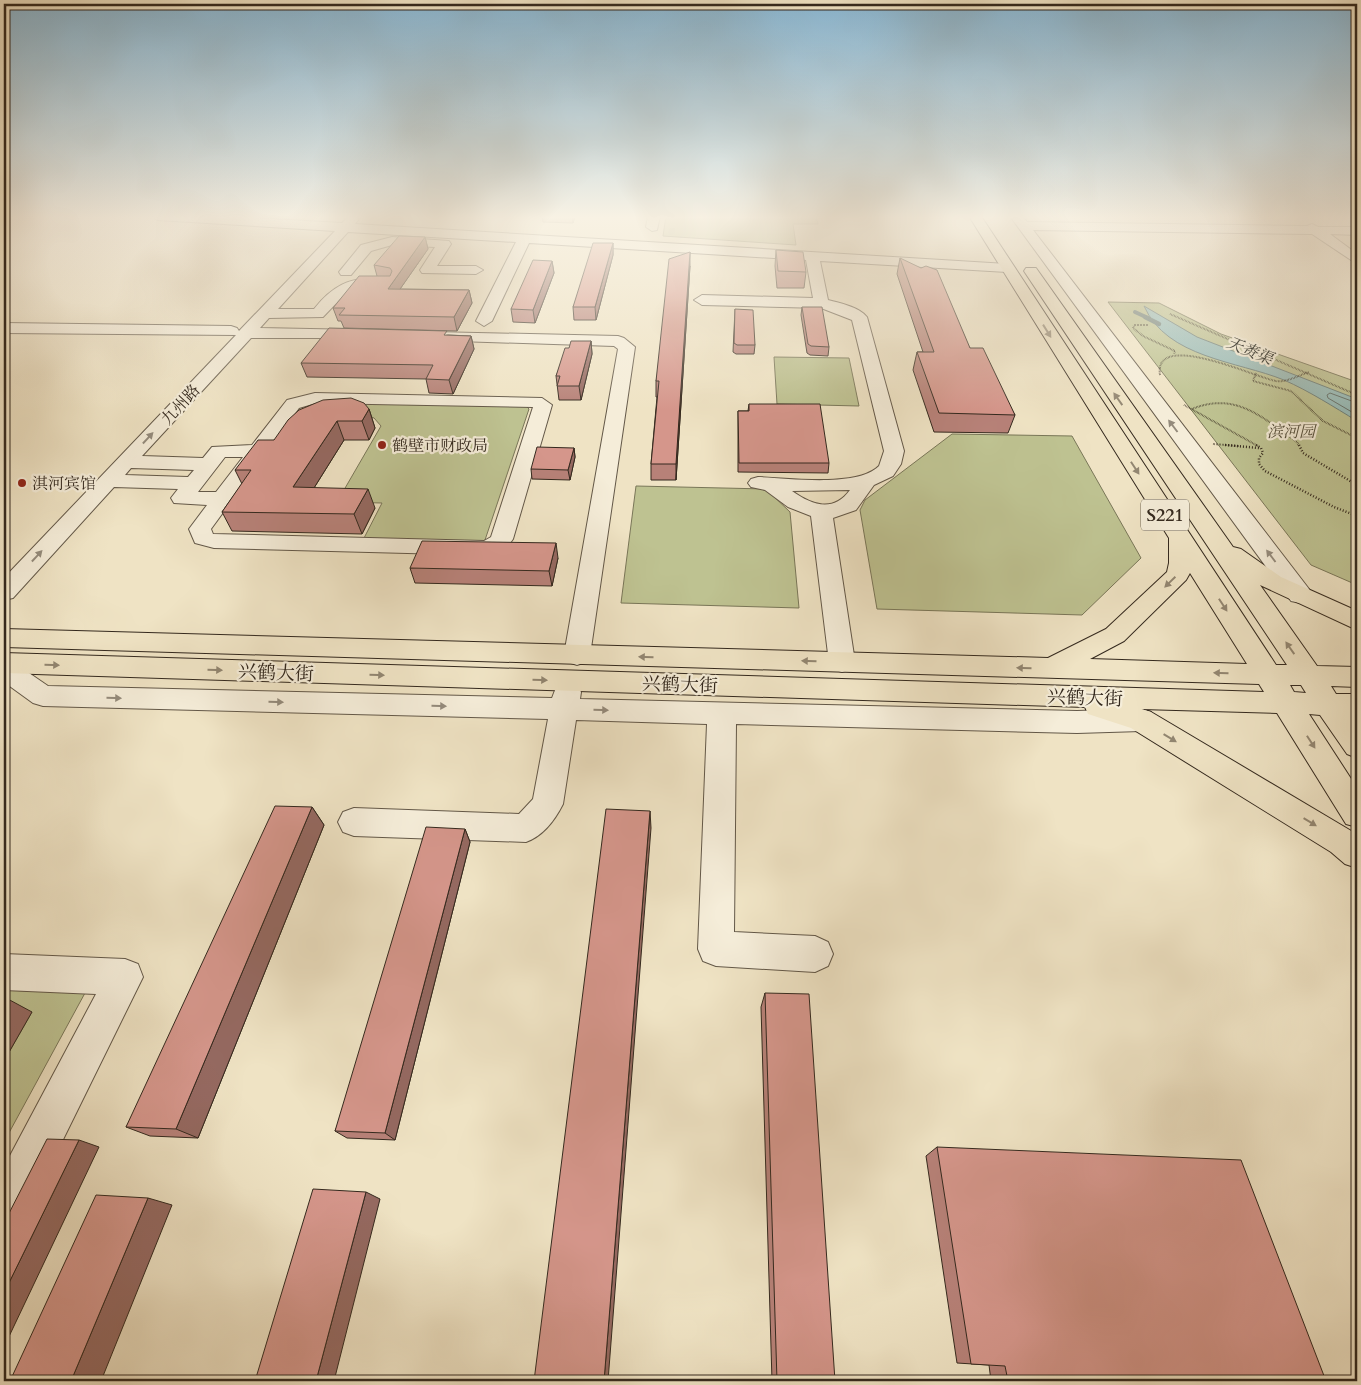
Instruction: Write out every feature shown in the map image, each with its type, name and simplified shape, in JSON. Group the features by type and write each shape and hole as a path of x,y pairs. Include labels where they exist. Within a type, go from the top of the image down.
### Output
{"main road":[{"name":"S221","path":"1016,281 1357,814"},
{"name":"S221","path":"1037,281 1357,746"},
{"path":"1212,535 1240,560 1273,583 1357,621"},
{"path":"1051,668 1115,634 1178,575 1181,563 1180,538"},
{"name":"兴鹤大街","path":"4,638 570,682 842,662 1357,677"},
{"name":"兴鹤大街","path":"4,664 1357,705"},
{"path":"1060,696 1110,709 1141,720 1352,854"}],"street":[{"name":"九州路","path":"52,515 239,332 288,281"},
{"name":"九州路","path":"4,592 126,462 239,332 309,281"},
{"path":"484,321 504,281"},
{"path":"817,281 821,303"},
{"path":"1065,281 1300,595"},
{"path":"265,313 318,314 336,290 358,283 387,284"},
{"path":"702,300 821,303 838,307 859,317 894,451 893,460 884,474 864,483 764,483 796,504 821,512 849,505 864,483"},
{"path":"4,328 374,335"},
{"path":"354,822 526,828 546,804 570,682 627,348 618,341 413,336"},
{"path":"304,399 536,402 543,405 502,539 497,545 474,548 214,541 203,538 200,529 222,499 293,404 304,399"},
{"path":"222,499 182,498 220,450 257,451"},
{"path":"126,462 209,464"},
{"path":"107,481 193,483"},
{"path":"821,512 842,662"},
{"path":"4,669 43,696 570,682 722,713 1077,722 1141,720"},
{"path":"722,713 716,949 815,954"},
{"path":"4,972 125,977 4,1211"}],"path":[{"path":"1170,314 1230,342 1309,372 1357,395"},
{"path":"1148,324 1134,325 1133,328 1143,336 1175,350 1176,353 1164,359 1158,368 1161,379"},
{"path":"1173,354 1196,357 1278,382 1309,372"},
{"path":"1256,374 1253,377 1253,381 1264,386 1280,387 1292,392 1309,405 1319,418 1357,438"},
{"path":"1178,401 1227,427 1261,448 1264,453 1259,458 1259,464 1264,471 1334,507 1357,516"},
{"path":"1191,409 1217,402 1249,408 1297,442 1303,453 1357,485"},
{"path":"1183,439 1261,448"}],"green space":[{"name":"滨河园","path":"1108,302 1159,303 1221,334 1357,382 1357,585 1311,565"},
{"path":"774,357 849,358 859,406 777,404"},
{"path":"323,402 526,406 529,409 485,540 481,542 363,540 382,503 337,502 381,426 374,418 365,414 298,419 311,404"},
{"path":"952,434 1072,436 1141,558 1082,615 877,609 860,510 865,500"},
{"path":"636,486 766,489 790,512 799,608 621,603"},
{"path":"4,990 85,993 4,1142 4,1061 32,1012 4,1011"}],"water":[{"path":"1144,306 1197,337 1357,399 1357,421 1312,394 1284,380 1225,362 1186,347 1169,337 1155,323"}],"building":[{"path":"355,281 394,281 388,289 469,290 454,317 339,315 345,308 333,308"},
{"path":"524,281 544,281 533,310 511,309"},
{"path":"581,281 602,281 595,307 573,307"},
{"path":"667,281 688,281 676,464 651,464 659,381 656,381"},
{"path":"908,281 941,281 970,348 983,348 1015,415 939,413 917,352 934,352"},
{"path":"802,307 822,307 829,347 811,346 808,344"},
{"path":"735,309 753,310 755,345 737,345 734,343"},
{"path":"329,328 447,331 444,335 471,336 449,380 426,379 433,365 301,363"},
{"path":"571,341 591,341 579,386 557,386 560,376 556,376 565,348 569,348"},
{"path":"351,398 364,403 369,409 362,421 337,421 293,487 368,489 354,514 222,512 251,470 235,470 258,440 274,440 288,420 299,410 323,400"},
{"path":"749,404 820,404 829,463 739,463 738,411 749,411"},
{"path":"537,447 574,448 568,470 531,469"},
{"path":"422,541 556,543 549,571 410,568"},
{"path":"275,806 312,807 176,1129 126,1127"},
{"path":"606,809 650,811 604,1381 534,1381"},
{"path":"426,827 465,829 385,1133 335,1131"},
{"path":"765,993 809,994 835,1381 777,1381"},
{"path":"47,1139 79,1140 4,1293 4,1223"},
{"path":"937,1147 1241,1160 1326,1381 1008,1381 1005,1366 971,1364"},
{"path":"313,1189 366,1192 316,1381 255,1381"},
{"path":"96,1195 148,1198 71,1381 10,1381"}],"waterway":[{"name":"天赉渠","path":"1135,312 1148,318"},
{"name":"天赉渠","path":"1145,317 1159,324"}],"place":[{"name":"鹤壁市财政局","path":"382,445"},
{"name":"淇河宾馆","path":"22,483"}]}
